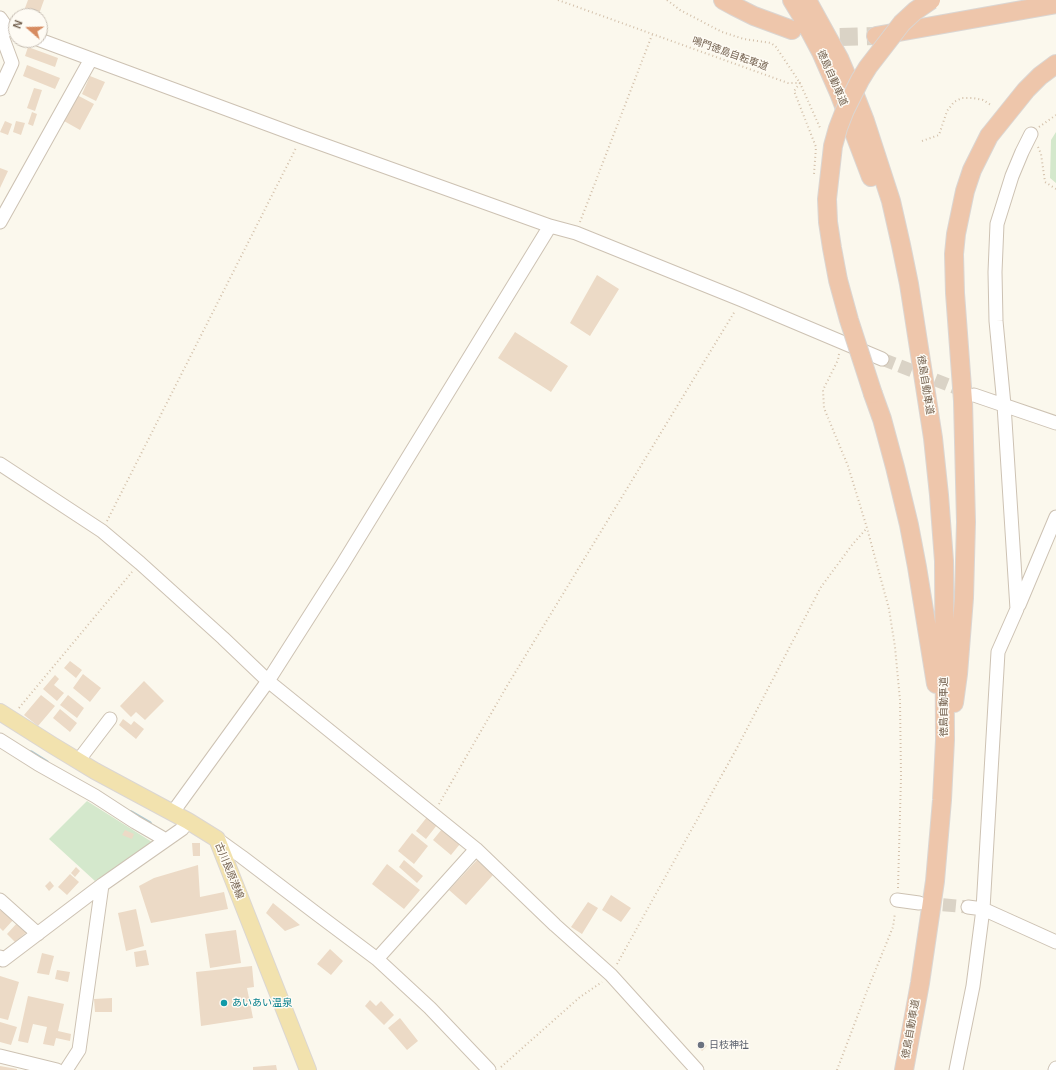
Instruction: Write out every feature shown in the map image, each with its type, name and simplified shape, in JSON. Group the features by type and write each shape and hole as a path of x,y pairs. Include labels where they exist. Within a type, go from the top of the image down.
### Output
{"highway":[{"path":"723,0 754,16 792,30"},
{"name":"徳島自動車道","path":"792,0 832,61 865,121 891,201 909,284 919,344 933,438 939,495 944,561 945,740 942,800 935,881 920,983 904,1070"},
{"name":"徳島自動車道","path":"807,0 832,61"},
{"path":"931,0 915,11 902,23 868,67 860,80 845,110 833,146 827,199 828,222 838,280 849,320 886,433 909,525 945,740"},
{"path":"876,36 1056,4"},
{"path":"942,800 958,674 964,598 966,522 963,401 956,312 954,254 958,227 965,191 972,170 989,136 1026,90 1040,76 1056,64"}],"main road":[{"name":"古川長原港線","path":"5,716 78,761 173,812 217,839 308,1070"}],"street":[{"path":"0,89 12,63 2,36 8,26"},
{"path":"48,43 302,137 550,226 576,233 742,300 882,359"},
{"path":"0,222 91,59"},
{"path":"1017,609 1004,405 996,314 995,272 997,224 1012,176 1031,134"},
{"path":"173,812 268,681 342,565 550,226"},
{"path":"974,395 1056,423"},
{"path":"0,464 102,531 140,563 268,681 476,849 555,925 612,975 697,1070"},
{"path":"956,1070 973,986 984,909 998,652 1056,517"},
{"path":"78,761 110,719"},
{"path":"0,740 166,840"},
{"path":"0,957 4,960 102,886 182,829 188,821"},
{"path":"217,839 377,959 430,1008 489,1070"},
{"path":"377,959 476,849"},
{"path":"66,1070 79,1050 102,886"},
{"path":"0,900 38,934"},
{"path":"897,900 919,903"},
{"path":"968,907 984,909 1056,942"},
{"path":"0,1056 57,1070"}],"path":[{"name":"鳴門徳島自転車道","path":"558,0 788,83 800,83"},
{"path":"667,0 680,10 722,32 744,39 771,43 776,47 800,83 823,133"},
{"path":"576,233 652,35"},
{"path":"800,83 794,91 816,147 813,180"},
{"path":"922,141 939,134 947,111 954,102 962,98 973,98 983,100 991,105"},
{"path":"1056,115 1038,127 1031,134 1042,154 1045,182 1056,189"},
{"path":"102,531 302,137"},
{"path":"433,814 511,679 742,300"},
{"path":"837,1070 893,927 897,900 901,777 900,700 895,647 889,609 848,466 824,408 823,390 838,360 842,342"},
{"path":"497,1070 580,997 612,975 738,746 821,587 852,545 867,528"},
{"path":"5,716 140,563"}],"green space":[{"path":"1056,132 1056,183 1050,178 1051,140"},
{"path":"87,801 152,842 95,881 49,839"}],"building":[{"path":"28,0 44,0 41,8 25,8"},
{"path":"28,48 31,48 58,58 55,67 25,56"},
{"path":"27,65 60,78 55,89 23,76"},
{"path":"90,76 105,82 96,101 82,94"},
{"path":"34,88 42,90 35,111 27,108"},
{"path":"77,95 94,104 80,130 64,121"},
{"path":"32,112 37,114 33,126 28,124"},
{"path":"5,121 12,124 8,135 0,132"},
{"path":"16,121 25,123 21,135 13,132"},
{"path":"0,168 8,171 0,188"},
{"path":"597,275 619,289 590,336 570,323"},
{"path":"515,332 568,366 551,392 498,358"},
{"path":"70,661 82,670 76,678 64,668"},
{"path":"83,674 101,688 90,702 73,688"},
{"path":"55,675 59,679 54,685 64,693 57,701 43,689"},
{"path":"144,681 164,701 145,720 136,712 131,717 120,706"},
{"path":"41,695 55,706 38,726 24,715"},
{"path":"68,695 84,708 77,718 60,705"},
{"path":"60,709 77,723 70,732 53,718"},
{"path":"123,719 131,725 134,721 144,729 136,739 119,725"},
{"path":"427,817 437,825 426,839 416,831"},
{"path":"442,829 460,844 451,855 433,840"},
{"path":"125,830 134,834 132,839 122,835"},
{"path":"412,833 428,846 414,864 398,851"},
{"path":"192,843 200,843 200,856 193,856"},
{"path":"404,860 423,876 417,883 399,867"},
{"path":"477,860 493,875 466,905 449,890"},
{"path":"387,864 420,890 404,909 372,884"},
{"path":"198,865 200,897 224,892 228,909 151,923 139,886 154,878"},
{"path":"76,867 80,871 75,877 71,873"},
{"path":"70,874 79,882 67,895 58,887"},
{"path":"50,881 54,886 49,891 45,886"},
{"path":"611,895 631,908 621,922 602,910"},
{"path":"588,902 598,908 582,934 571,927"},
{"path":"273,903 300,925 285,931 266,913"},
{"path":"2,908 14,919 3,931 0,928 0,911"},
{"path":"136,909 144,946 126,951 118,913"},
{"path":"18,922 28,931 15,942 7,934"},
{"path":"236,930 241,963 210,968 205,934"},
{"path":"330,949 343,961 331,975 317,964"},
{"path":"146,950 149,965 136,967 134,952"},
{"path":"42,953 54,956 49,975 37,973"},
{"name":"あいあい温泉","path":"252,966 254,987 247,988 253,1018 201,1026 196,972"},
{"path":"57,970 70,972 68,982 55,979"},
{"path":"0,976 19,982 8,1020 0,1018"},
{"path":"28,996 64,1004 58,1031 71,1034 70,1041 56,1038 54,1046 43,1044 47,1027 33,1024 28,1043 18,1041"},
{"path":"112,998 112,1012 95,1012 94,999"},
{"path":"370,1000 376,1006 381,1001 394,1015 384,1025 365,1006"},
{"path":"400,1018 418,1041 407,1050 388,1028"},
{"path":"0,1022 17,1027 11,1045 0,1042"},
{"name":"日枝神社","path":"700,1040 707,1046 702,1051 696,1044"},
{"path":"276,1065 277,1070 253,1070 253,1067"},
{"path":"0,1066 17,1069 17,1070 0,1070"}],"waterway":[{"path":"31,752 47,762"},
{"path":"131,812 150,823"}],"tunnel":[{"path":"813,34 836,37 876,36"},
{"path":"882,359 969,393"},
{"path":"924,903 968,907"}],"place":[{"name":"あいあい温泉","path":"224,1003"},
{"name":"日枝神社","path":"701,1045"}]}
